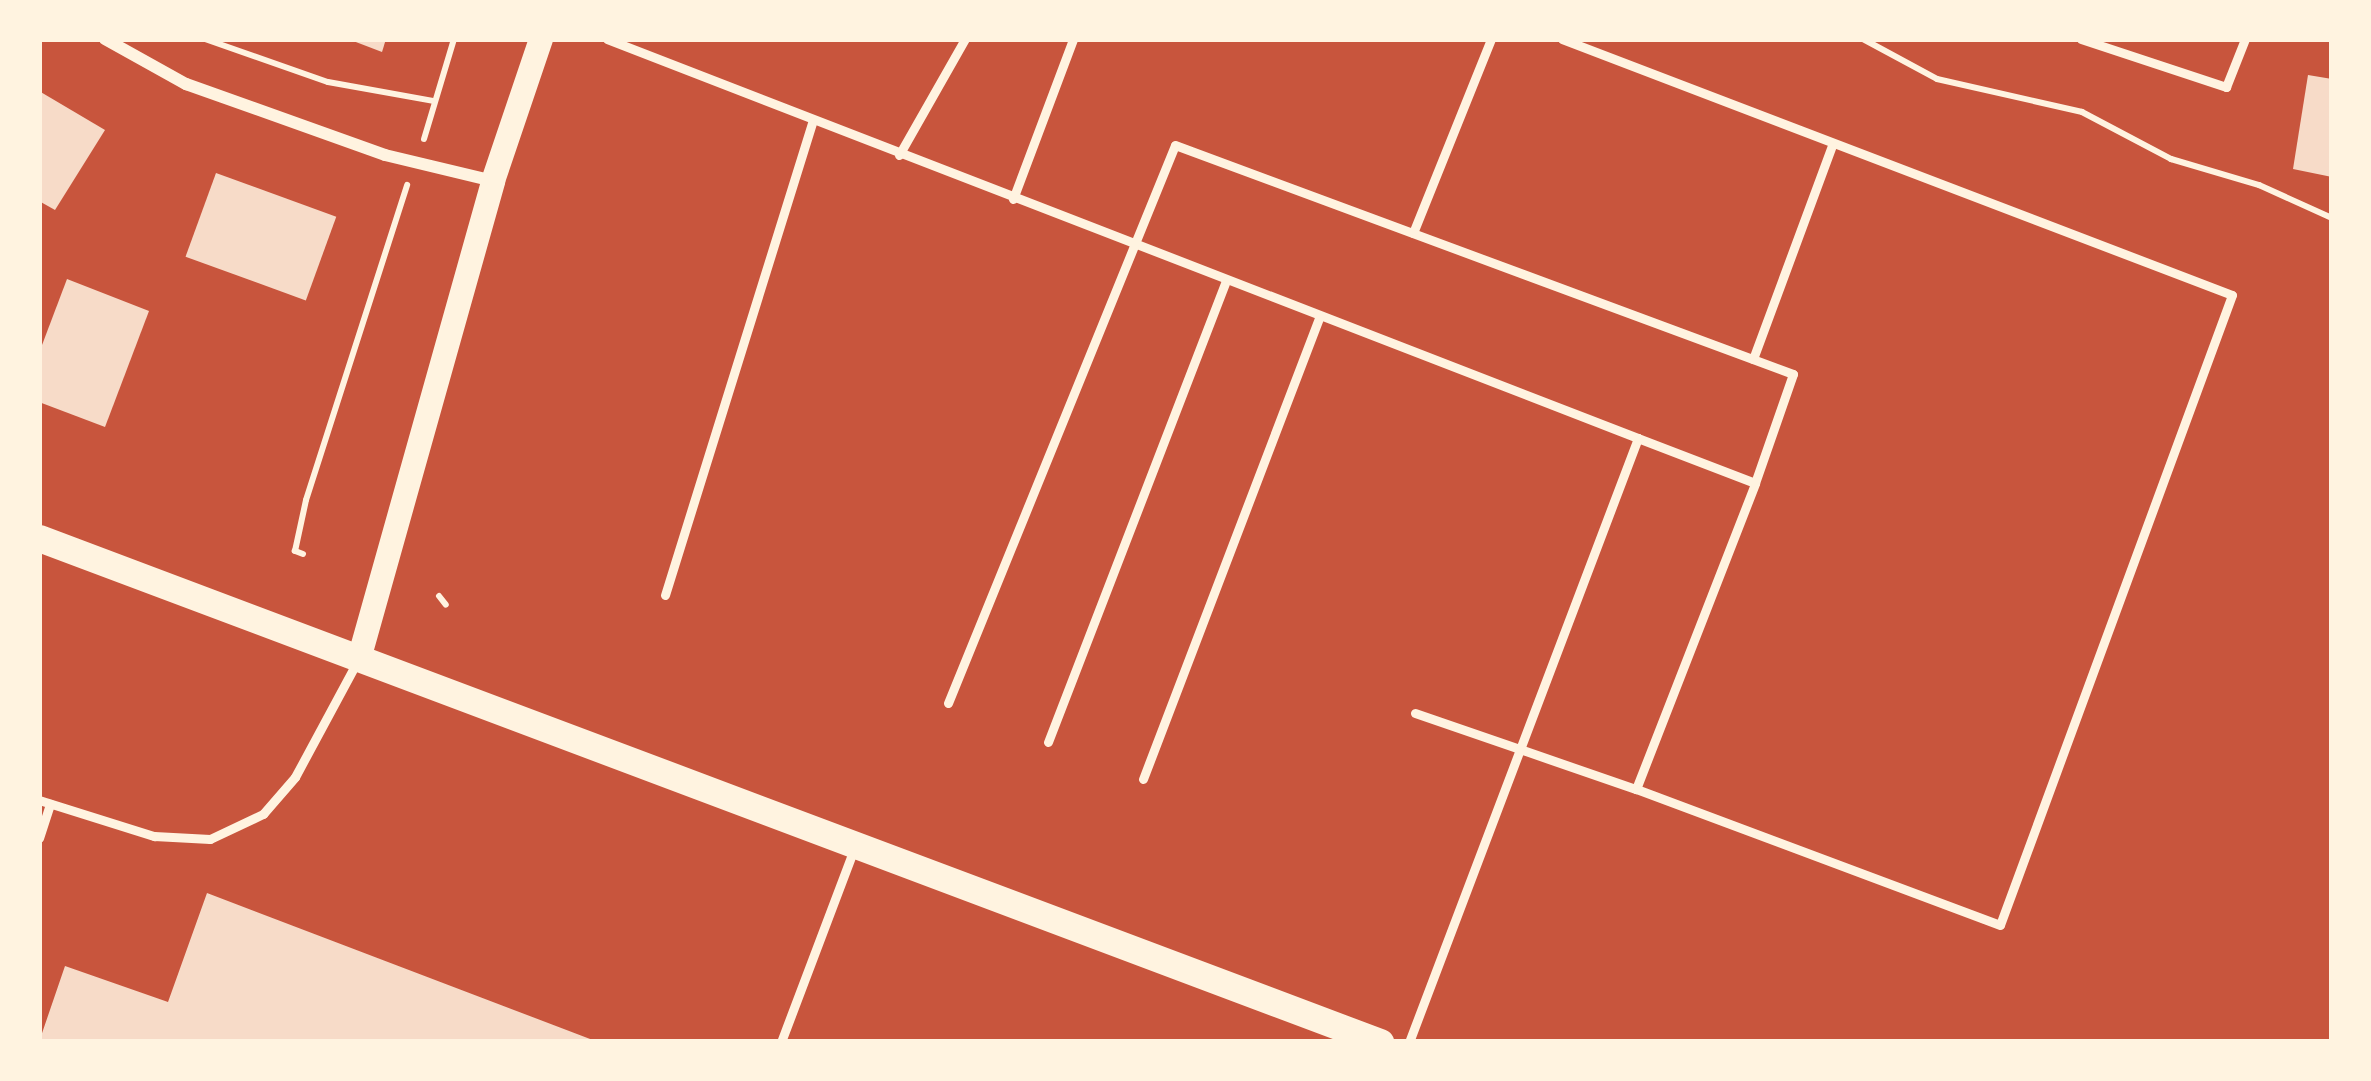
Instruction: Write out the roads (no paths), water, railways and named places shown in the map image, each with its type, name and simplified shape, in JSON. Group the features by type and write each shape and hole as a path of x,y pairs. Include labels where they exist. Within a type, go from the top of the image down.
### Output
{"main road":[{"path":"359,659 493,181 541,39"},
{"path":"39,538 854,849 1380,1042"}],"street":[{"path":"105,39 186,84 493,181"}],"lane":[{"path":"607,39 1755,483"},
{"path":"899,154 965,39"},
{"path":"1013,199 1073,39"},
{"path":"1413,233 1491,39"},
{"path":"1415,713 1636,789 2000,925 2232,296 1562,39"},
{"path":"2081,39 2225,87 2245,39"},
{"path":"665,595 812,122"},
{"path":"1753,359 1833,143"},
{"path":"948,704 1175,145 1793,374 1636,789"},
{"path":"1048,742 1226,280"},
{"path":"1143,778 1320,316"},
{"path":"1409,1042 1638,438"},
{"path":"39,838 45,802 173,837 210,839 263,814 296,777 359,659"},
{"path":"781,1042 854,849"}]}
